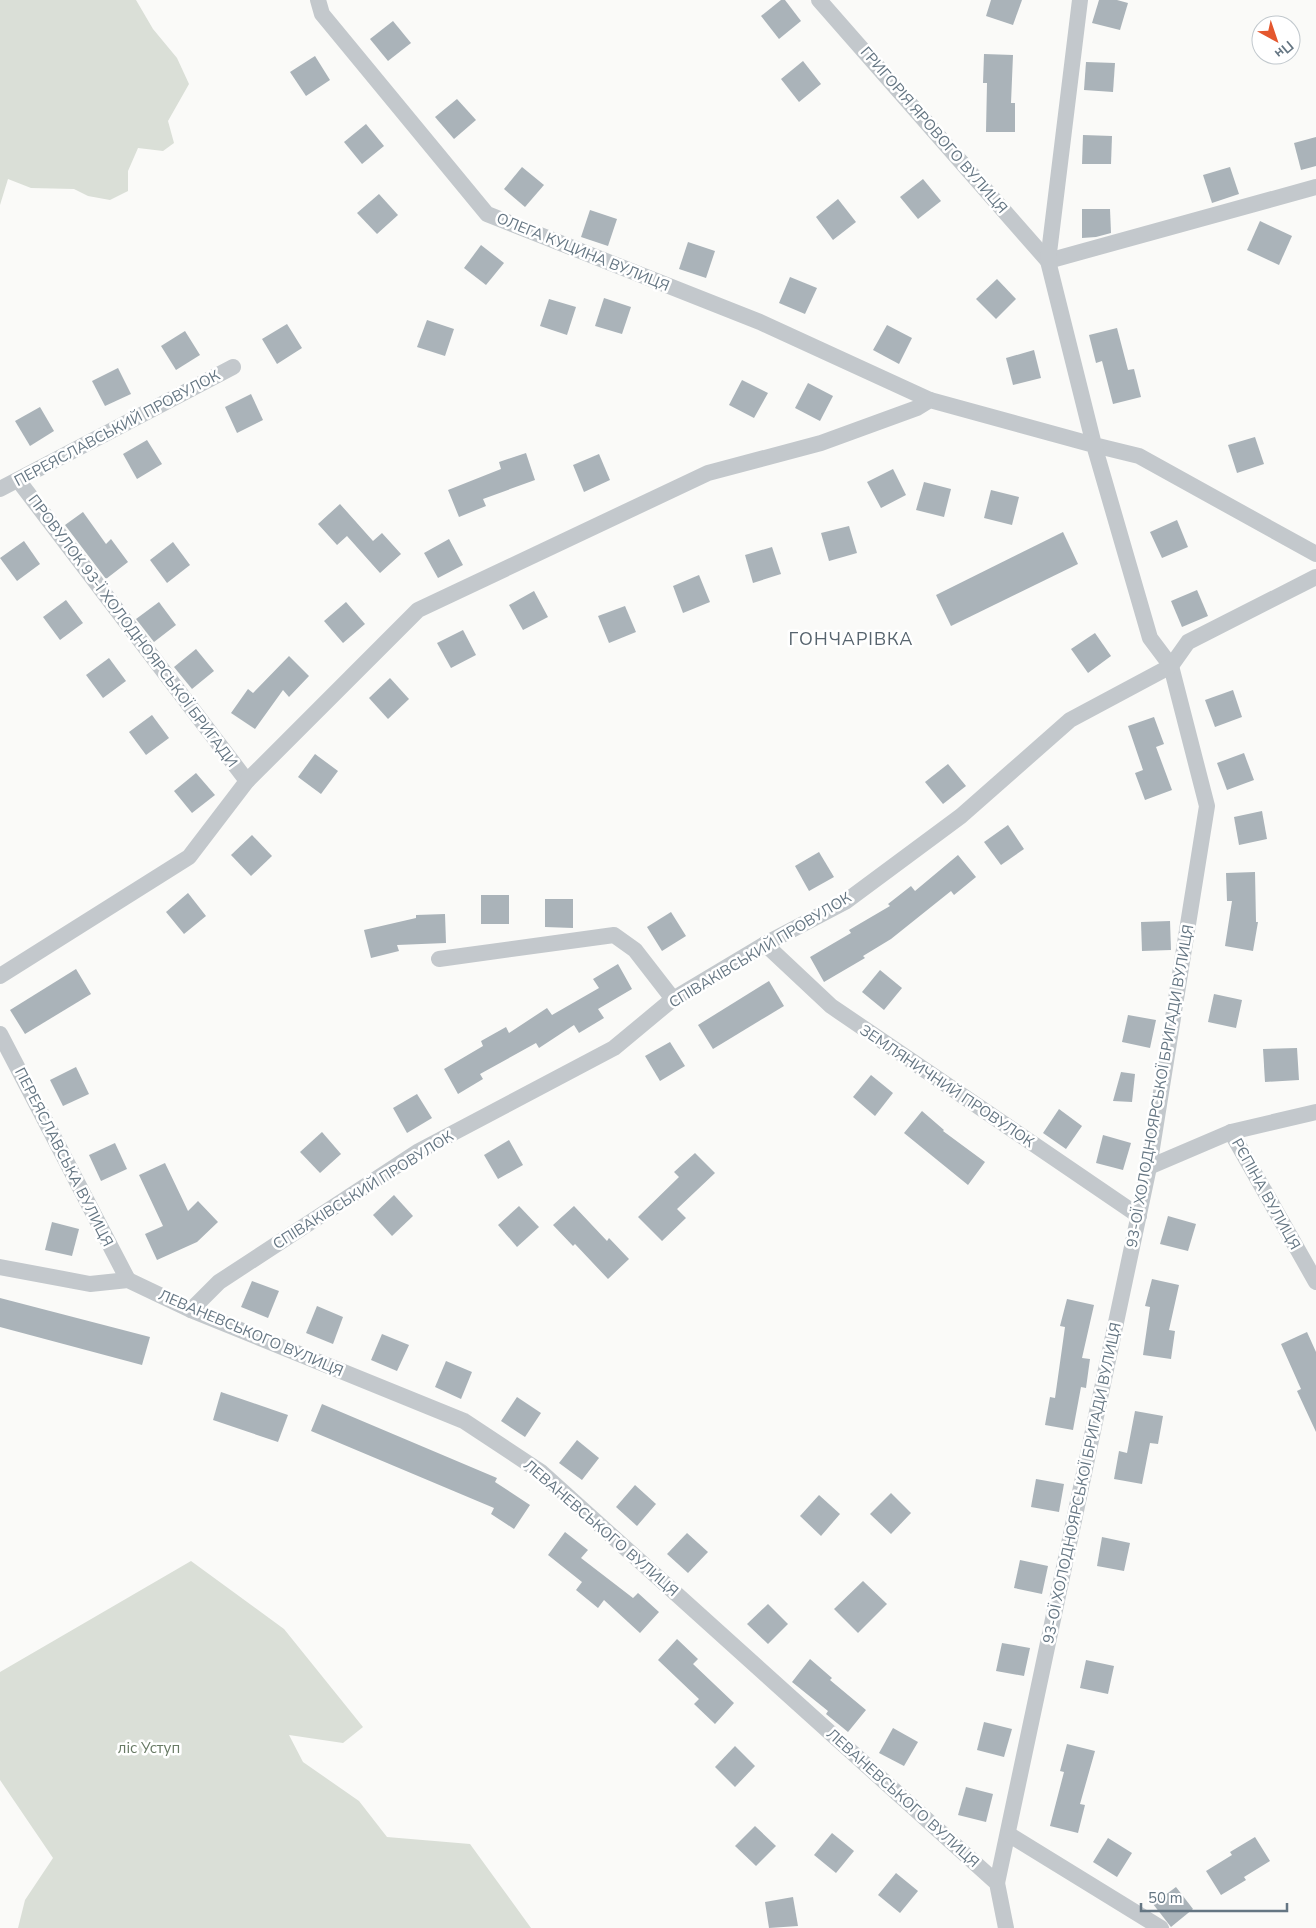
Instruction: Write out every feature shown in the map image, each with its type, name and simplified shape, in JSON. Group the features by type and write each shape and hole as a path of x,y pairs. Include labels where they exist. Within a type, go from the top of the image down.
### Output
{"street":[{"name":"ОЛЕГА КУЦИНА ВУЛИЦЯ","path":"318,0 322,14 487,214 760,322 930,400"},
{"name":"ГРИГОРІЯ ЯРОВОГО ВУЛИЦЯ","path":"819,0 1048,261"},
{"name":"93-ОЇ ХОЛОДНОЯРСЬКОЇ БРИГАДИ ВУЛИЦЯ","path":"997,1883 1149,1167 1207,806 1171,666 1150,638 1094,445 1048,261 1080,0"},
{"path":"1048,261 1316,187"},
{"name":"ПЕРЕЯСЛАВСЬКИЙ ПРОВУЛОК","path":"0,489 233,367"},
{"path":"930,400 1139,456 1316,554"},
{"name":"ПРОВУЛОК 93-Ї ХОЛОДНОЯРСЬКОЇ БРИГАДИ","path":"0,976 189,858 247,781 418,610 708,473 821,443 916,408 930,400"},
{"name":"ПРОВУЛОК 93-Ї ХОЛОДНОЯРСЬКОЇ БРИГАДИ","path":"18,480 247,781"},
{"name":"СПІВАКІВСЬКИЙ ПРОВУЛОК","path":"192,1310 219,1282 419,1151 614,1048 673,999 764,944 844,902 960,816 1070,720 1171,666 1188,642 1316,577"},
{"path":"439,959 614,935 635,950 673,999"},
{"name":"ЗЕМЛЯНИЧНИЙ ПРОВУЛОК","path":"764,944 831,1006 1139,1216"},
{"name":"ПЕРЕЯСЛАВСЬКА ВУЛИЦЯ","path":"0,1034 128,1280"},
{"path":"1149,1167 1231,1132 1316,1112"},
{"name":"РЄПІНА ВУЛИЦЯ","path":"1231,1132 1316,1282"},
{"path":"0,1268 90,1284 128,1280"},
{"name":"ЛЕВАНЕВСЬКОГО ВУЛИЦЯ","path":"128,1280 192,1310 464,1421 510,1450 541,1472 997,1883"},
{"path":"1008,1834 1161,1928"},
{"path":"997,1883 1006,1928"}],"green space":[{"path":"0,0 136,0 153,29 177,58 189,84 168,121 174,143 163,151 138,148 128,171 128,191 110,200 88,196 74,189 31,188 8,179 0,205"},
{"name":"ліс Уступ","path":"191,1561 284,1629 363,1727 343,1743 289,1735 303,1762 359,1801 387,1837 470,1844 531,1928 18,1928 25,1900 53,1858 0,1780 0,1672"}],"building":[{"path":"781,0 785,0 801,21 779,39 761,16"},
{"path":"991,0 1022,0 1013,25 986,16"},
{"path":"1099,0 1117,0 1128,3 1120,30 1092,23"},
{"path":"393,21 411,43 388,61 370,39"},
{"path":"984,54 1013,55 1011,103 1015,103 1015,132 986,132 987,83 983,83"},
{"path":"315,56 330,80 306,96 290,72"},
{"path":"803,61 821,84 799,102 781,79"},
{"path":"1086,62 1115,63 1113,92 1084,90"},
{"path":"457,99 476,120 454,139 435,117"},
{"path":"366,124 384,146 362,164 344,142"},
{"path":"1083,135 1112,136 1111,164 1082,164"},
{"path":"1316,137 1316,166 1301,170 1294,143"},
{"path":"522,167 544,185 525,207 504,189"},
{"path":"1230,167 1239,194 1212,203 1203,175"},
{"path":"923,179 941,201 918,219 900,197"},
{"path":"379,194 398,215 377,234 357,213"},
{"path":"838,199 856,222 833,240 816,217"},
{"path":"1082,209 1110,209 1111,233 1082,238"},
{"path":"590,210 617,219 608,246 581,237"},
{"path":"1260,221 1292,236 1279,265 1247,250"},
{"path":"688,242 715,251 706,278 679,269"},
{"path":"481,245 504,263 486,285 464,268"},
{"path":"790,277 817,288 805,314 779,303"},
{"path":"997,279 1016,299 996,319 976,299"},
{"path":"604,298 631,307 622,334 595,326"},
{"path":"549,299 576,307 567,335 540,326"},
{"path":"427,320 454,329 445,356 417,347"},
{"path":"287,324 302,348 277,364 262,339"},
{"path":"887,325 912,338 899,364 873,350"},
{"path":"1117,328 1128,370 1134,369 1141,397 1113,404 1102,361 1096,363 1089,335"},
{"path":"185,331 200,355 176,370 161,346"},
{"path":"1034,350 1041,378 1013,385 1006,358"},
{"path":"118,368 131,394 105,406 92,381"},
{"path":"742,380 768,393 754,418 729,405"},
{"path":"808,383 833,396 820,421 795,408"},
{"path":"251,394 263,420 237,433 225,407"},
{"path":"40,407 54,431 30,446 15,421"},
{"path":"1255,437 1264,464 1237,473 1228,445"},
{"path":"147,440 162,464 137,479 123,454"},
{"path":"526,453 535,480 483,499 486,506 459,517 448,490 501,469 499,462"},
{"path":"599,454 610,480 584,492 573,465"},
{"path":"893,469 906,495 881,508 867,482"},
{"path":"924,482 951,489 944,517 916,510"},
{"path":"991,490 1019,497 1012,525 984,518"},
{"path":"340,504 373,541 382,533 401,554 380,573 347,536 337,545 318,524"},
{"path":"83,512 106,544 111,539 128,562 106,579 65,525"},
{"path":"1177,520 1188,547 1162,558 1150,532"},
{"path":"849,526 857,553 829,561 821,533"},
{"path":"1063,532 1078,564 951,626 936,595"},
{"path":"449,539 463,565 438,578 424,553"},
{"path":"24,541 40,564 17,581 0,558"},
{"path":"173,542 190,565 167,583 150,560"},
{"path":"772,547 781,574 753,583 745,555"},
{"path":"699,575 710,602 683,613 673,586"},
{"path":"1197,590 1208,616 1182,627 1171,601"},
{"path":"534,591 548,617 523,630 509,605"},
{"path":"66,600 83,623 60,640 43,617"},
{"path":"159,602 176,625 154,642 136,619"},
{"path":"346,602 365,624 343,643 324,621"},
{"path":"625,606 636,632 609,643 598,616"},
{"path":"463,630 476,655 451,668 437,643"},
{"path":"1095,633 1111,656 1088,673 1071,649"},
{"path":"196,649 214,671 192,689 174,667"},
{"path":"289,656 309,676 289,697 283,690 255,729 231,713 248,689 253,693"},
{"path":"109,658 126,681 103,698 86,675"},
{"path":"390,678 409,699 388,719 369,698"},
{"path":"1233,690 1242,717 1215,727 1205,700"},
{"path":"152,715 169,738 146,755 129,732"},
{"path":"1154,717 1164,744 1156,747 1172,790 1145,800 1135,773 1143,770 1128,726"},
{"path":"1244,753 1254,780 1227,790 1217,763"},
{"path":"315,754 338,771 321,794 298,777"},
{"path":"948,764 966,786 943,804 925,782"},
{"path":"196,773 215,795 192,813 174,791"},
{"path":"1262,811 1267,839 1239,845 1234,817"},
{"path":"1008,825 1024,849 1001,865 984,842"},
{"path":"252,835 272,856 251,876 231,855"},
{"path":"819,852 834,877 809,891 795,866"},
{"path":"958,855 976,877 954,895 951,891 891,939 863,956 865,958 824,982 810,957 851,933 849,930 890,906 888,904 911,886 915,891"},
{"path":"1255,872 1256,922 1258,922 1253,951 1225,946 1232,901 1227,901 1226,873"},
{"path":"188,893 206,916 184,934 166,912"},
{"path":"481,895 509,895 509,924 481,924"},
{"path":"545,899 573,899 573,928 545,927"},
{"path":"671,912 686,936 662,951 647,927"},
{"path":"445,914 446,943 397,945 399,951 371,958 364,930 416,918 416,915"},
{"path":"1170,921 1171,950 1142,951 1141,922"},
{"path":"618,964 632,989 598,1009 604,1018 579,1033 574,1025 539,1048 536,1043 480,1074 483,1079 458,1094 444,1069 483,1046 481,1041 506,1027 509,1033 547,1008 552,1015 599,988 593,979"},
{"path":"76,969 91,994 25,1034 10,1010"},
{"path":"880,970 902,988 884,1010 862,992"},
{"path":"769,981 784,1006 713,1049 698,1025"},
{"path":"1214,994 1242,1000 1236,1028 1208,1022"},
{"path":"1128,1015 1156,1020 1150,1048 1122,1042"},
{"path":"670,1042 685,1066 660,1081 645,1056"},
{"path":"1297,1048 1299,1080 1265,1082 1263,1049"},
{"path":"76,1067 89,1094 63,1106 50,1080"},
{"path":"1121,1072 1135,1074 1132,1102 1113,1101"},
{"path":"871,1075 893,1093 875,1116 853,1097"},
{"path":"417,1094 432,1118 407,1133 393,1108"},
{"path":"1059,1109 1082,1126 1066,1149 1043,1133"},
{"path":"922,1111 943,1131 985,1162 968,1185 904,1133"},
{"path":"322,1132 341,1154 320,1173 300,1152"},
{"path":"1103,1135 1131,1143 1123,1170 1096,1163"},
{"path":"509,1140 523,1165 498,1179 484,1155"},
{"path":"115,1143 127,1169 101,1181 89,1155"},
{"path":"695,1153 715,1173 677,1209 686,1218 662,1241 638,1217 679,1177 674,1172"},
{"path":"165,1163 188,1211 198,1201 218,1222 197,1242 157,1260 145,1234 163,1226 139,1175"},
{"path":"394,1195 413,1216 392,1236 373,1215"},
{"path":"519,1206 539,1227 517,1247 498,1225"},
{"path":"574,1206 607,1241 609,1238 629,1259 608,1279 575,1244 573,1246 553,1225"},
{"path":"1168,1216 1196,1224 1188,1251 1160,1244"},
{"path":"52,1222 79,1229 72,1256 45,1250"},
{"path":"1152,1279 1179,1285 1169,1330 1175,1331 1171,1359 1143,1355 1150,1307 1145,1306"},
{"path":"252,1281 279,1291 268,1318 241,1307"},
{"path":"0,1298 150,1337 142,1365 0,1327"},
{"path":"1067,1299 1094,1305 1082,1358 1090,1359 1086,1388 1081,1387 1073,1430 1045,1425 1050,1397 1055,1398 1065,1327 1060,1326"},
{"path":"317,1306 343,1317 333,1344 306,1333"},
{"path":"1307,1332 1316,1352 1316,1432 1297,1391 1301,1389 1281,1344"},
{"path":"382,1334 409,1345 397,1371 371,1360"},
{"path":"446,1361 472,1372 461,1399 435,1387"},
{"path":"221,1392 288,1415 278,1442 213,1420"},
{"path":"517,1397 541,1413 525,1437 501,1421"},
{"path":"322,1404 497,1478 495,1482 530,1505 514,1529 491,1514 494,1508 311,1431"},
{"path":"1135,1411 1163,1416 1158,1444 1150,1443 1142,1484 1114,1479 1119,1451 1127,1453"},
{"path":"577,1440 599,1458 582,1480 559,1463"},
{"path":"1036,1479 1064,1484 1059,1512 1031,1507"},
{"path":"635,1485 656,1504 637,1526 616,1507"},
{"path":"891,1493 911,1513 891,1534 870,1514"},
{"path":"819,1495 840,1514 821,1536 800,1516"},
{"path":"565,1532 588,1550 581,1558 633,1598 638,1593 659,1612 640,1633 604,1600 598,1608 576,1590 582,1582 548,1555"},
{"path":"687,1533 708,1552 688,1573 667,1554"},
{"path":"1102,1537 1130,1543 1124,1571 1097,1566"},
{"path":"1020,1560 1048,1566 1042,1594 1014,1588"},
{"path":"863,1581 887,1604 858,1633 834,1609"},
{"path":"768,1604 788,1624 768,1644 747,1624"},
{"path":"677,1639 698,1659 693,1664 734,1703 715,1724 694,1704 699,1699 658,1660"},
{"path":"1002,1643 1030,1648 1024,1676 996,1671"},
{"path":"810,1659 832,1678 830,1680 866,1710 848,1732 826,1714 828,1711 792,1682"},
{"path":"1086,1660 1114,1666 1108,1694 1080,1688"},
{"path":"984,1722 1012,1729 1004,1757 977,1750"},
{"path":"893,1728 918,1742 904,1766 879,1753"},
{"path":"1067,1744 1095,1751 1080,1804 1085,1805 1078,1833 1050,1826 1064,1772 1060,1771"},
{"path":"735,1746 755,1766 735,1787 715,1767"},
{"path":"966,1787 993,1794 986,1822 958,1815"},
{"path":"755,1826 776,1846 756,1866 735,1846"},
{"path":"832,1833 854,1851 836,1873 814,1855"},
{"path":"1255,1837 1270,1861 1244,1877 1246,1880 1221,1895 1206,1871 1232,1855 1230,1852"},
{"path":"1108,1838 1132,1853 1117,1877 1093,1862"},
{"path":"896,1873 918,1891 900,1913 878,1895"},
{"path":"1176,1887 1193,1909 1171,1927 1153,1904"},
{"path":"793,1897 798,1926 769,1928 765,1902"}],"district":[{"name":"ГОНЧАРІВКА","path":"851,639"}]}
